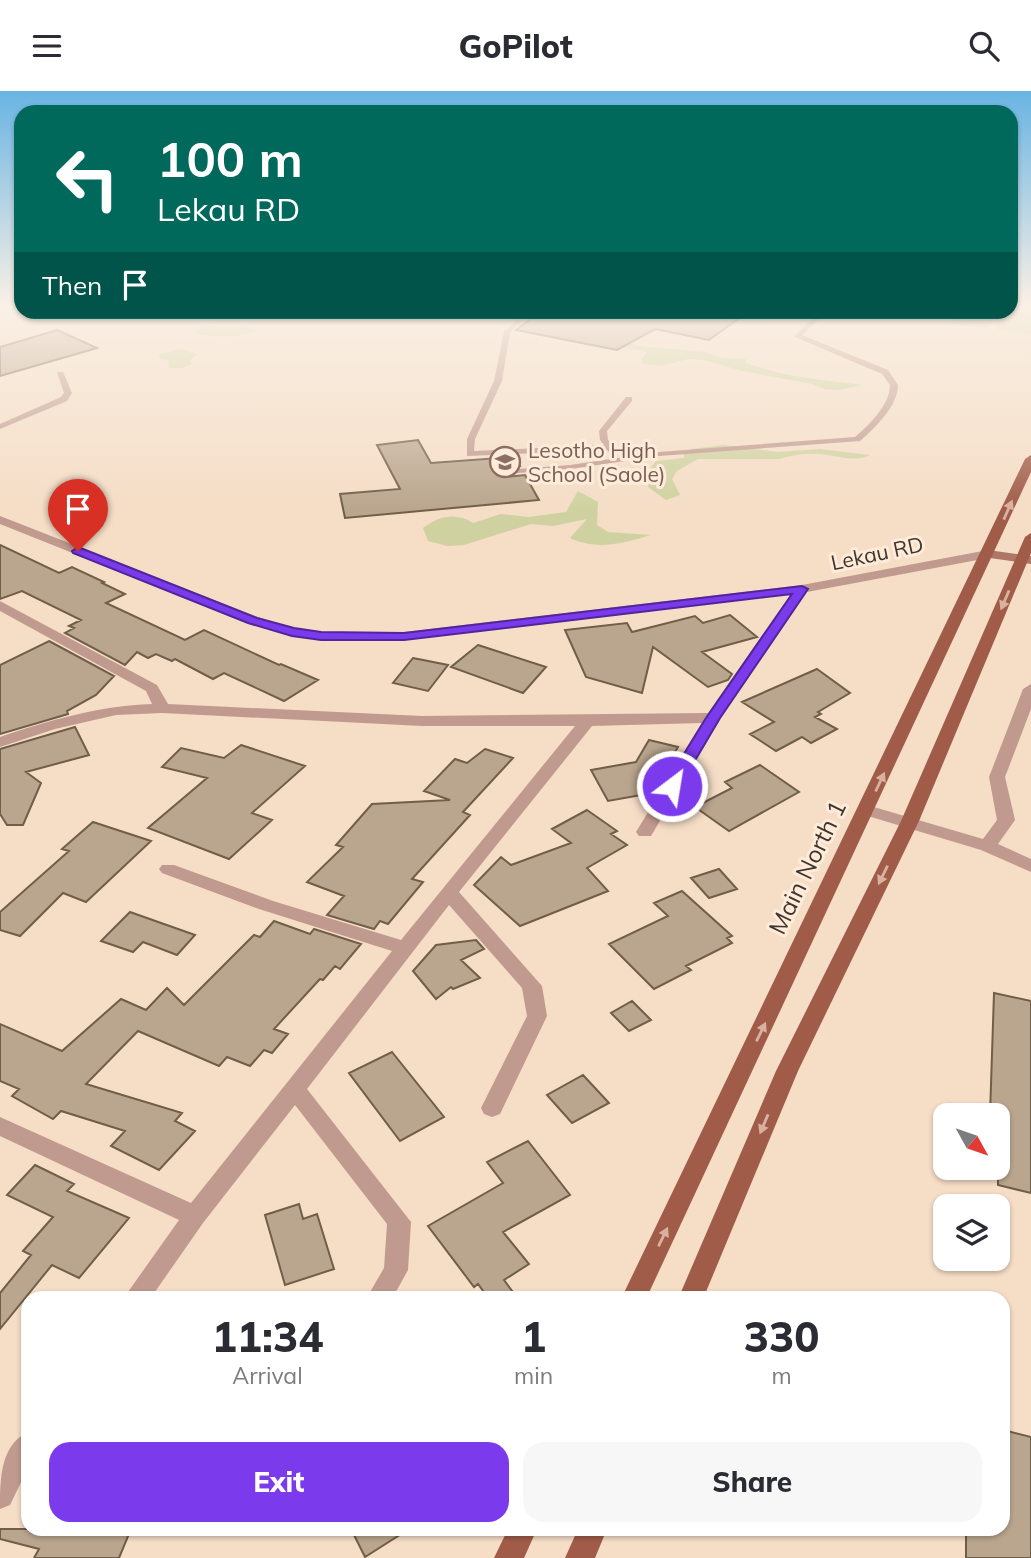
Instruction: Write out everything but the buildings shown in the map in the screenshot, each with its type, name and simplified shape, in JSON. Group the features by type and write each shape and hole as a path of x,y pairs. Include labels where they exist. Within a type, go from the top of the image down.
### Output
{"main road":[{"name":"Main North 1","path":"637,1291 1031,459"},
{"path":"694,1291 787,1070 910,821 1027,559 1031,537"},
{"path":"509,1558 520,1536"},
{"path":"580,1558 590,1536"}],"street":[{"name":"Lekau RD","path":"0,520 253,620 292,632 321,636 404,636 802,589 845,583 926,563 988,554"},
{"path":"988,554 1027,559"},
{"path":"645,832 713,718 802,589"},
{"path":"0,605 152,688 162,708"},
{"path":"986,846 1006,820 997,777 1031,689"},
{"path":"0,742 50,725 116,710 162,708 422,721 587,722 713,718"},
{"path":"141,1291 195,1216 516,807 587,722"},
{"path":"867,810 986,846 1031,866"},
{"path":"168,869 266,905 406,949"},
{"path":"449,893 532,986 537,1016 492,1108"},
{"path":"296,1090 399,1222 396,1270 384,1291"},
{"path":"0,1126 195,1216"},
{"path":"0,1496 12,1467 21,1455"}],"lane":[{"path":"500,372 471,439 470,454 611,447"},
{"path":"506,472 659,454 857,439 869,431 894,391 894,381 885,372"},
{"path":"0,427 64,399 68,393 60,374"},
{"path":"610,461 613,456 611,447 604,440 603,431 629,399"}],"green space":[{"path":"750,372 778,372 863,385 839,390 824,389 812,384"},
{"path":"724,445 778,452 820,449 870,455 858,458 814,454 779,459 698,459 677,471 672,479 680,495 666,500 648,487 651,467 656,461 684,458 684,453 691,449"},
{"path":"578,491 598,502 597,525 608,532 651,535 600,545 570,538 587,519 553,526 531,524 464,545 447,546 428,541 423,528 448,517 460,517 473,523 501,514 529,517 566,512"}],"place":[{"name":"Lesotho High School (Saole)","path":"505,462"}],"route":[{"path":"78,551 253,620 292,632 321,636 404,636 802,589 713,718 672,786"}]}
